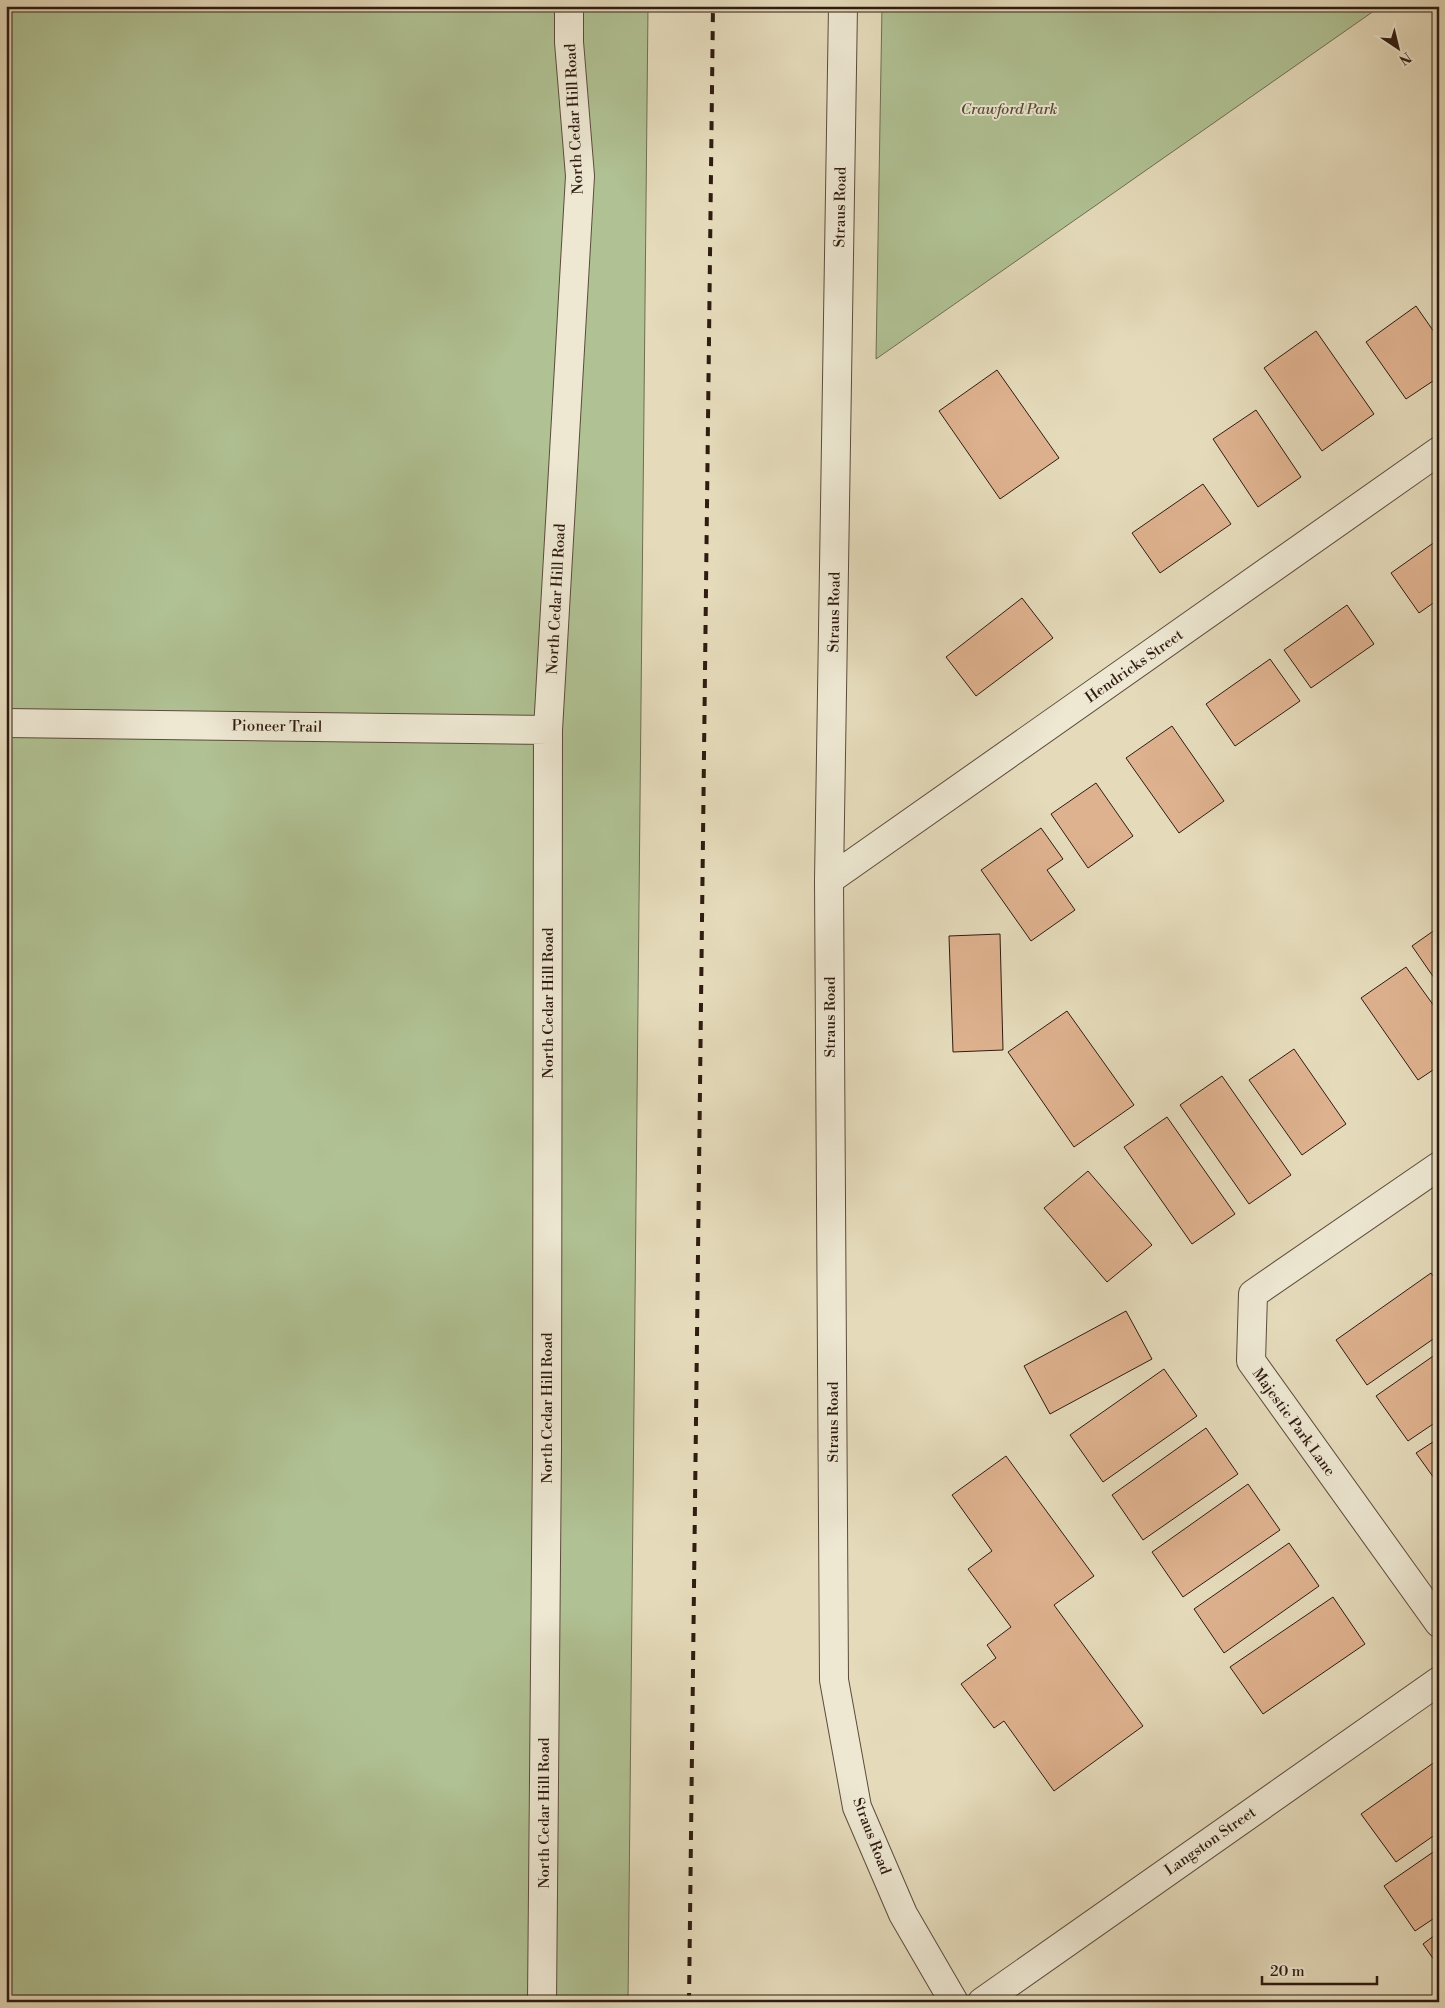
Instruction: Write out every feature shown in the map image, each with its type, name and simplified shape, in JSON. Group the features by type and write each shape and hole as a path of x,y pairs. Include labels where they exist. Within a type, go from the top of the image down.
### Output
{"street":[{"name":"North Cedar Hill Road","path":"542,2002 547,1459 548,730 580,176 569,42 569,6"},
{"name":"Straus Road","path":"844,6 830,880 834,1680 857,1807 903,1914 954,2002"},
{"name":"Hendricks Street","path":"830,880 1439,451"},
{"name":"Pioneer Trail","path":"6,723 548,730"},
{"name":"Majestic Park Lane","path":"1439,1166 1254,1294 1251,1361 1439,1622"},
{"name":"Langston Street","path":"982,2002 1439,1681"}],"green space":[{"path":"6,6 648,6 628,2002 6,2002"},
{"name":"Crawford Park","path":"882,6 1381,6 876,359"}],"building":[{"path":"1416,306 1439,339 1439,377 1406,399 1366,342"},
{"path":"1316,331 1374,414 1322,451 1264,368"},
{"path":"997,370 1059,458 1000,499 939,411"},
{"path":"1256,410 1301,477 1258,507 1213,439"},
{"path":"1203,484 1231,524 1160,573 1132,533"},
{"path":"1439,539 1439,599 1419,613 1391,573"},
{"path":"1022,598 1053,638 976,696 946,657"},
{"path":"1347,605 1374,644 1311,688 1284,650"},
{"path":"1270,659 1300,701 1235,746 1206,704"},
{"path":"1172,726 1224,801 1179,833 1126,758"},
{"path":"1096,783 1133,836 1088,868 1051,814"},
{"path":"1041,828 1063,859 1047,870 1075,910 1031,941 981,870"},
{"path":"1439,927 1439,985 1412,946"},
{"path":"1000,934 1003,1050 953,1052 949,936"},
{"path":"1406,967 1439,1013 1439,1066 1418,1080 1361,998"},
{"path":"1067,1011 1134,1105 1074,1147 1008,1052"},
{"path":"1294,1049 1346,1124 1302,1155 1249,1080"},
{"path":"1222,1076 1291,1175 1249,1204 1180,1105"},
{"path":"1167,1117 1235,1214 1192,1244 1124,1147"},
{"path":"1088,1171 1152,1245 1107,1282 1044,1208"},
{"path":"1431,1273 1439,1285 1439,1335 1367,1385 1336,1340"},
{"path":"1126,1311 1152,1359 1050,1414 1024,1366"},
{"path":"1439,1352 1439,1420 1408,1441 1376,1396"},
{"path":"1164,1369 1197,1416 1103,1482 1070,1435"},
{"path":"1206,1428 1238,1474 1143,1540 1112,1495"},
{"path":"1439,1438 1439,1485 1416,1453"},
{"path":"1006,1456 1094,1576 1054,1605 1143,1726 1054,1791 1004,1721 994,1728 961,1684 996,1658 987,1645 1011,1627 968,1569 992,1551 952,1495"},
{"path":"1248,1484 1280,1530 1183,1597 1152,1552"},
{"path":"1289,1543 1319,1586 1224,1653 1194,1609"},
{"path":"1333,1597 1365,1644 1263,1714 1230,1667"},
{"path":"1439,1759 1439,1832 1396,1862 1361,1814"},
{"path":"1439,1848 1439,1915 1415,1931 1384,1886"},
{"path":"1439,1932 1439,1967 1423,1944"}],"railway":[{"path":"689,2002 713,6"}]}
